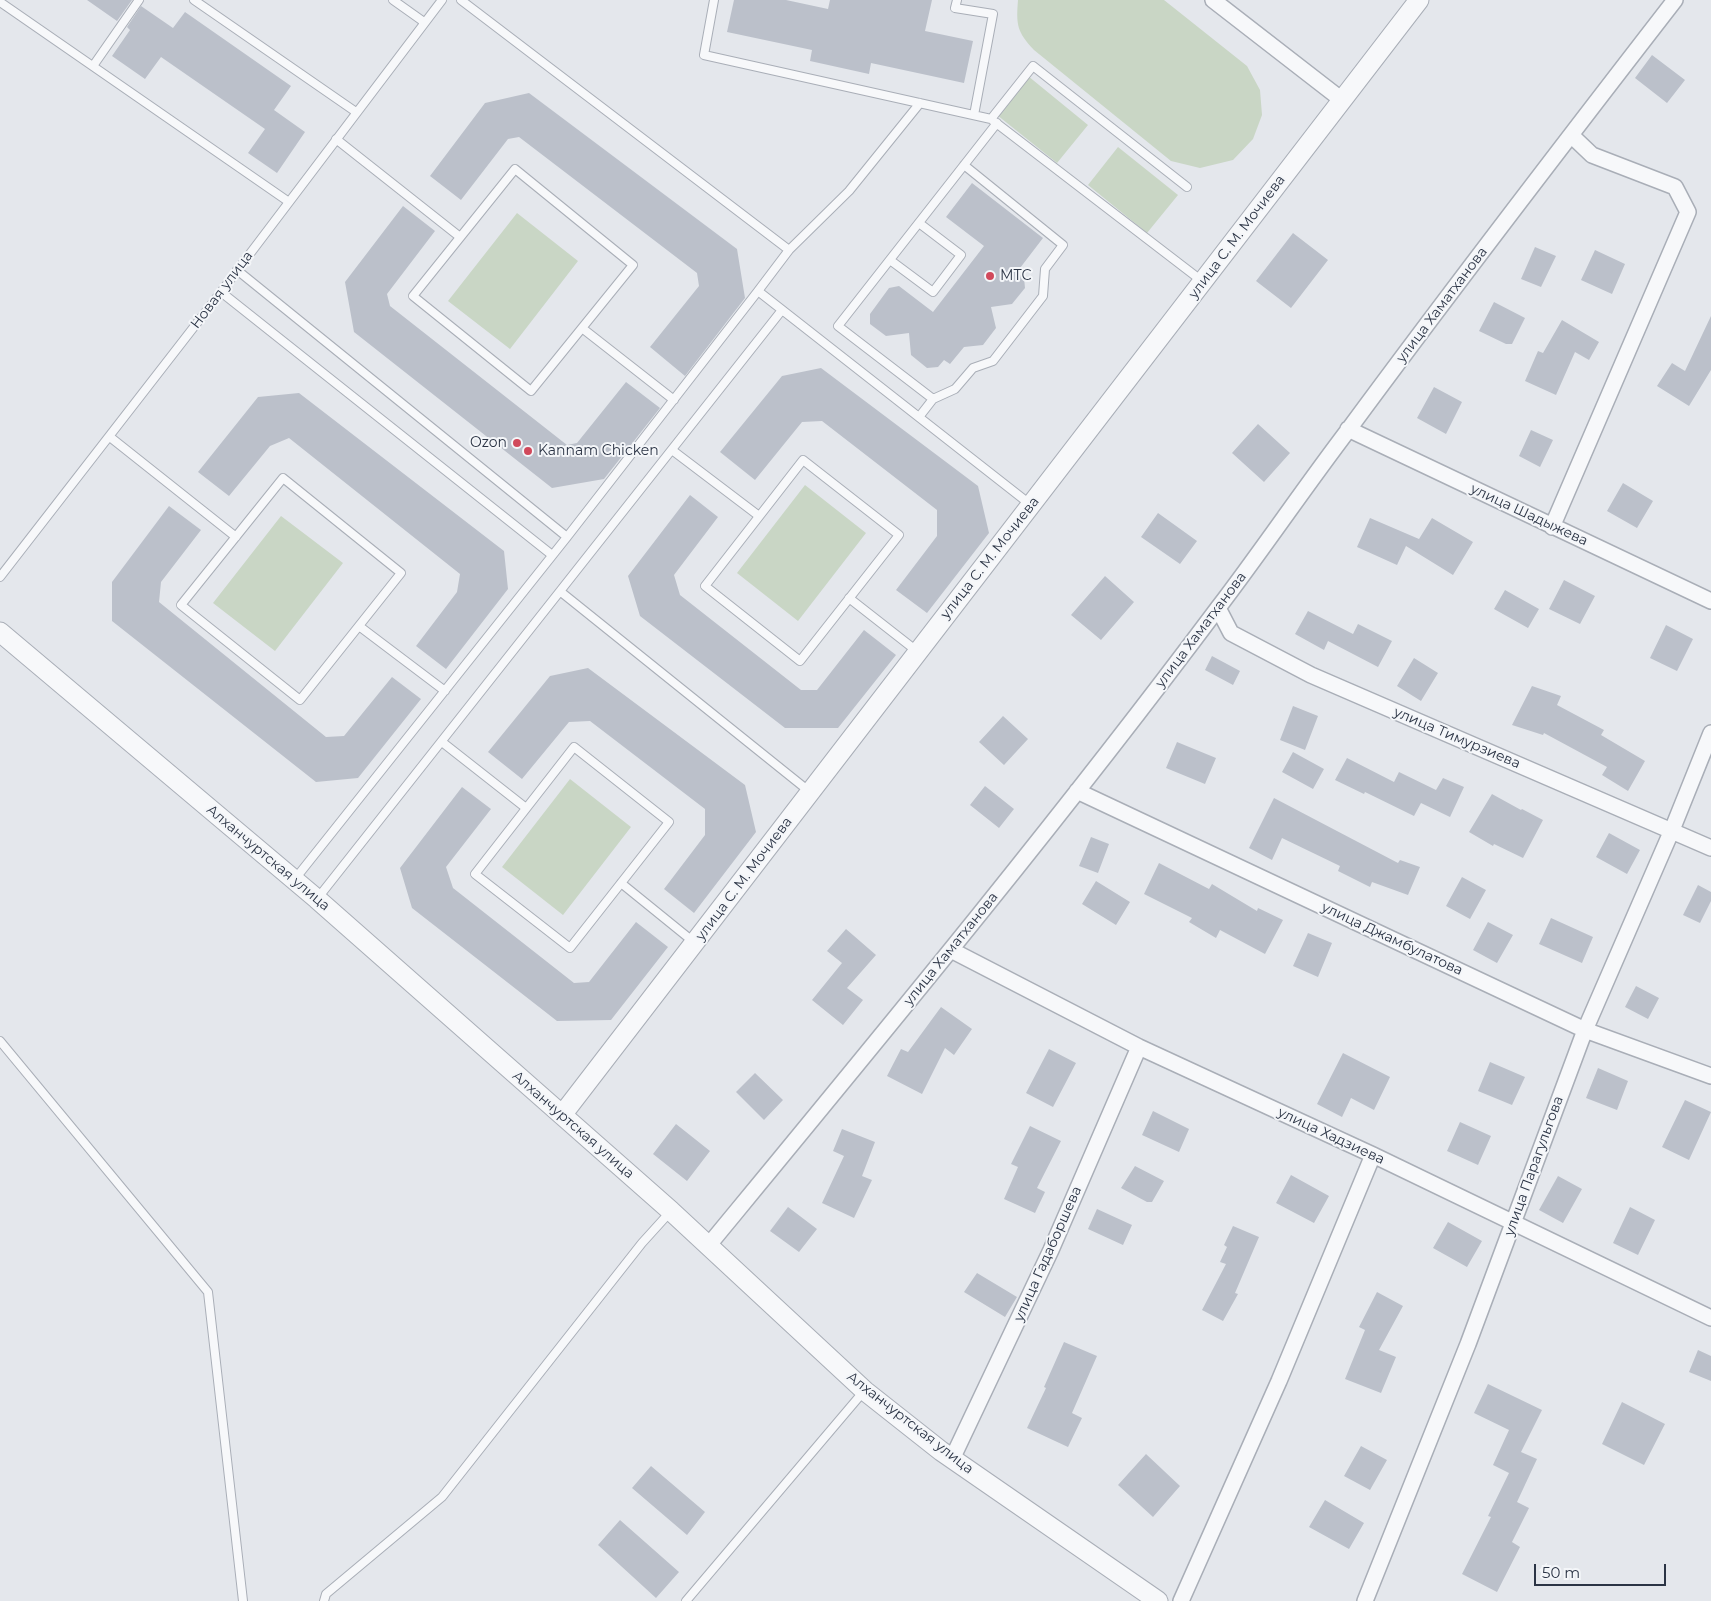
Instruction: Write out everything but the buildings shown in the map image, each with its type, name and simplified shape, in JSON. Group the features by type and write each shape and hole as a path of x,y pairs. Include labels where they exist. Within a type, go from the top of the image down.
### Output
{"street":[{"path":"1212,0 1342,100"},
{"name":"улица С. М. Мочиева","path":"562,1116 1418,0"},
{"name":"улица Хаматханова","path":"708,1246 951,950 1077,791 1218,608 1348,429 1570,135 1676,0"},
{"path":"1552,527 1688,212 1675,187 1592,155 1570,135"},
{"name":"улица Шадыжева","path":"1348,429 1711,601"},
{"name":"улица Тимурзиева","path":"1218,608 1231,633 1311,675 1711,848"},
{"name":"Алханчуртская улица","path":"0,632 318,899 671,1211 865,1391 952,1459 1158,1601"},
{"name":"улица Парагульгова","path":"1365,1601 1468,1344 1585,1030 1672,830 1711,734"},
{"name":"улица Джамбулатова","path":"1077,791 1585,1030 1711,1076"},
{"name":"улица Хадзиева","path":"951,950 1139,1047 1373,1155 1711,1318"},
{"name":"улица Гадаборшева","path":"952,1459 1051,1250 1139,1047"},
{"path":"1181,1601 1282,1372 1373,1155"}],"lane":[{"path":"93,66 139,0"},
{"path":"194,0 356,112"},
{"path":"392,0 424,22"},
{"name":"Новая улица","path":"0,577 110,437 442,0"},
{"path":"461,0 789,250"},
{"path":"714,0 704,55 994,121 1203,282"},
{"path":"957,0 955,8 993,14 974,115"},
{"path":"0,2 288,202"},
{"path":"933,400 838,326 964,165 1033,66 1187,187"},
{"path":"295,880 552,556 789,250 849,191 920,103"},
{"path":"336,140 460,238"},
{"path":"919,417 933,400 955,389 973,368 993,361 1043,296 1045,269 1063,245 964,165"},
{"path":"515,170 633,264 531,391 413,296 460,238 515,170"},
{"path":"890,260 933,292 961,255 919,223"},
{"path":"237,270 567,536"},
{"path":"758,291 1031,505"},
{"path":"221,292 552,556"},
{"path":"318,899 782,310"},
{"path":"582,328 674,400"},
{"path":"110,437 236,537"},
{"path":"672,450 759,516"},
{"path":"804,460 899,535 800,661 705,586 759,516 804,460"},
{"path":"283,478 401,573 300,700 181,605 236,537 283,478"},
{"path":"560,592 810,792"},
{"path":"849,598 918,652"},
{"path":"359,626 444,691"},
{"path":"442,742 526,808"},
{"path":"574,747 669,822 570,948 474,874 526,808 574,747"},
{"path":"621,883 695,943"},
{"path":"0,1041 208,1292 243,1601"},
{"path":"324,1601 326,1594 442,1497 642,1243 671,1211"},
{"path":"686,1601 865,1391"}],"green space":[{"path":"1018,0 1164,0 1247,66 1260,90 1262,115 1253,139 1233,160 1200,168 1171,161 1034,50 1024,38 1019,28 1017,16"},
{"path":"1028,76 1088,125 1057,163 997,115"},
{"path":"1118,147 1178,195 1147,233 1088,185"},
{"path":"517,213 578,261 510,349 448,301"},
{"path":"805,485 866,533 798,621 737,573"},
{"path":"281,516 343,563 275,651 213,603"},
{"path":"570,779 631,827 563,915 502,867"}],"place":[{"name":"МТС","path":"990,276"},
{"name":"Ozon","path":"517,443"},
{"name":"Kannam Chicken","path":"528,451"}]}
